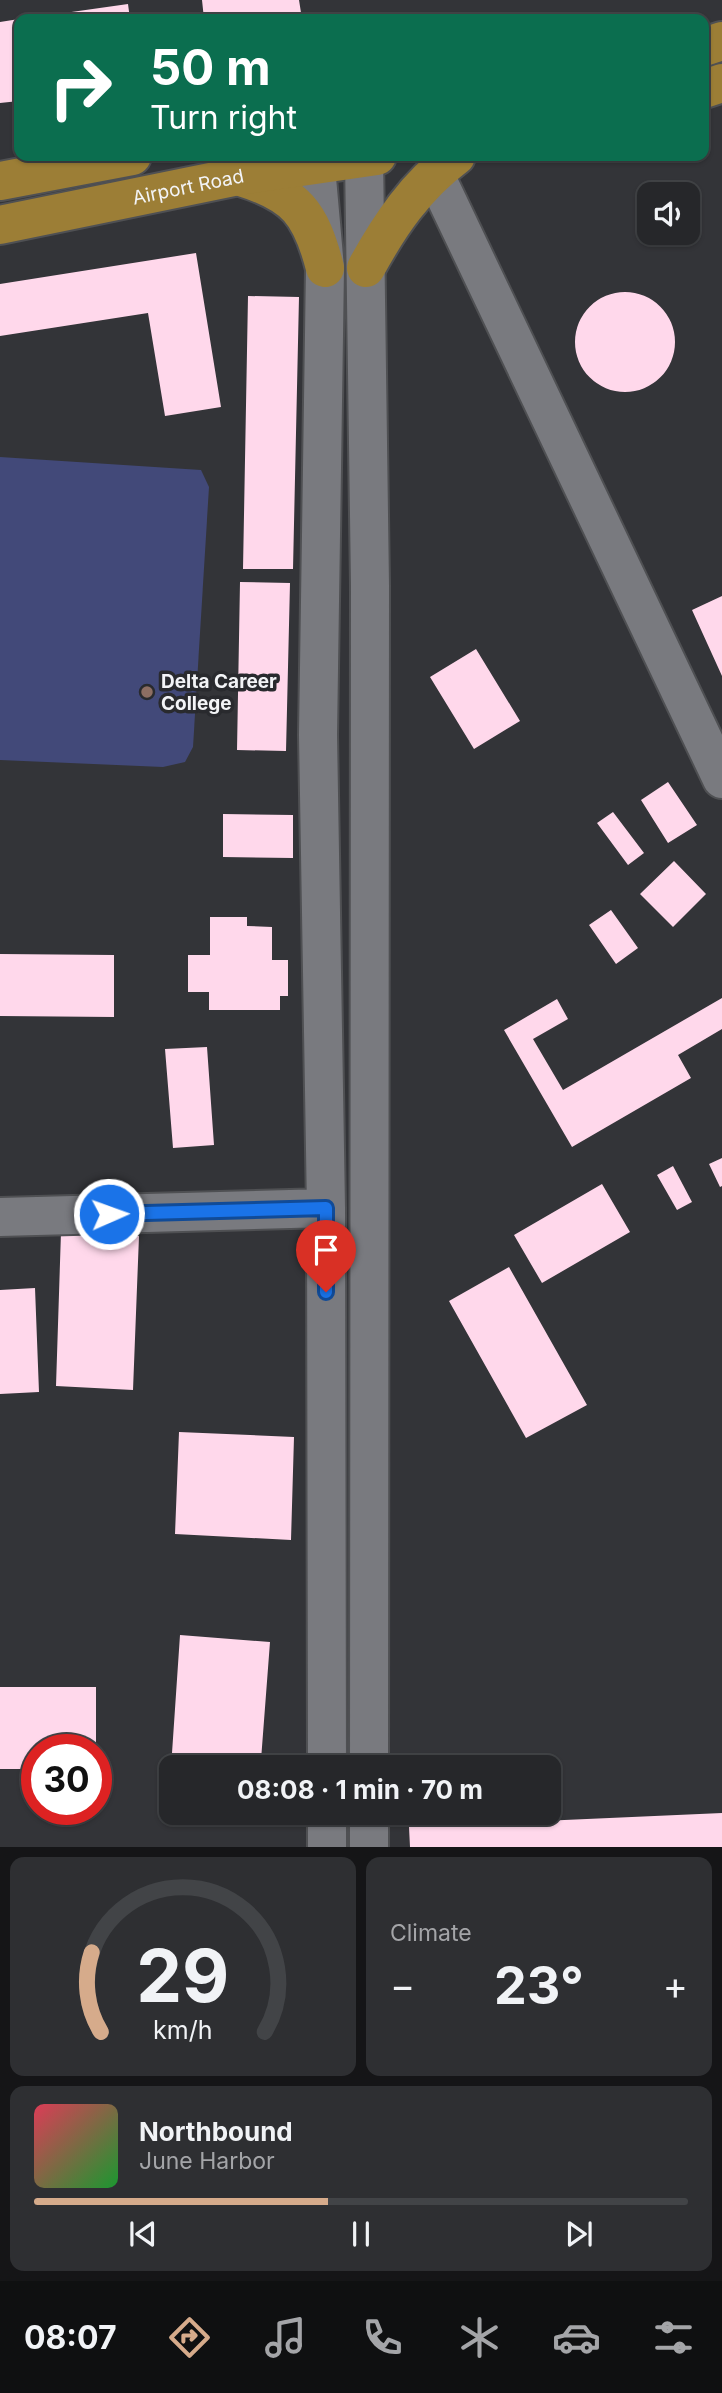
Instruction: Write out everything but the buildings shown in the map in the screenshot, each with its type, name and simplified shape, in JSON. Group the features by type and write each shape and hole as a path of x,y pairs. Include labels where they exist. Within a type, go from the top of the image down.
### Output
{"main road":[{"path":"0,181 106,161"},
{"name":"Airport Road","path":"0,225 311,161"},
{"path":"366,268 390,224 418,189 446,165"},
{"path":"239,176 286,194 317,237 325,268"}],"street":[{"path":"316,161 325,268 318,734 326,1208 327,1755"},
{"path":"368,161 369,1755"},
{"path":"446,165 722,779"},
{"path":"0,1217 326,1208"},
{"path":"327,1825 327,1847"},
{"path":"369,1825 369,1847"}],"shaded area":[{"path":"0,457 201,470 209,487 193,747 185,762 163,767 0,760"}],"place":[{"name":"Delta Career College","path":"147,692"}],"route":[{"path":"109,1214 326,1208 326,1292"}]}
